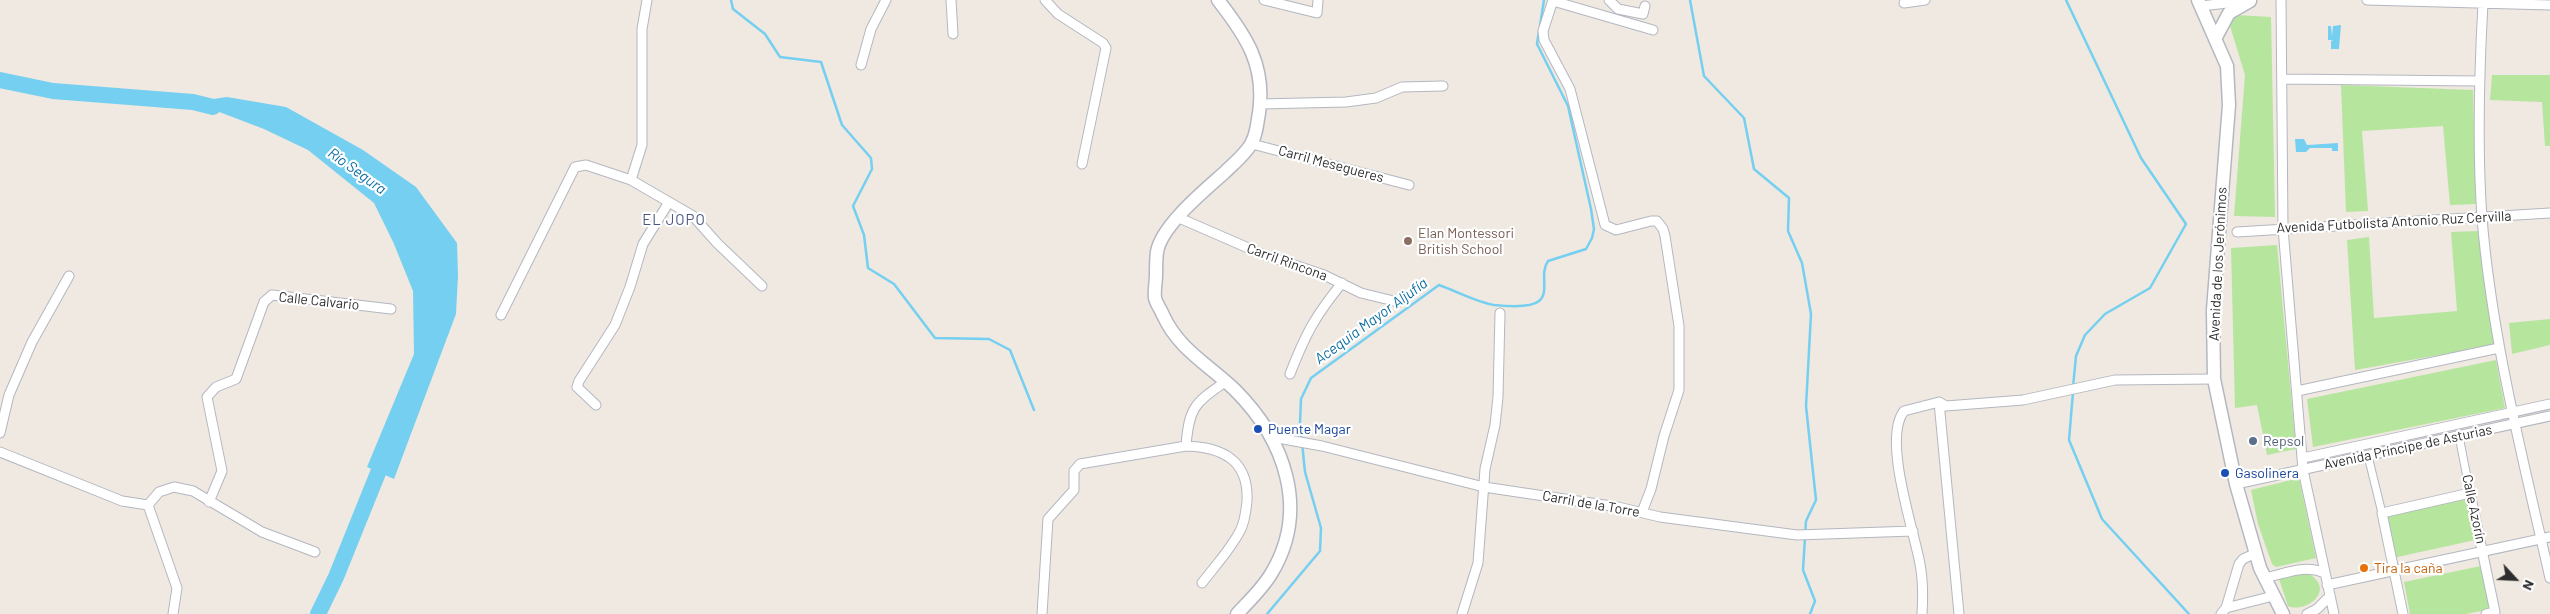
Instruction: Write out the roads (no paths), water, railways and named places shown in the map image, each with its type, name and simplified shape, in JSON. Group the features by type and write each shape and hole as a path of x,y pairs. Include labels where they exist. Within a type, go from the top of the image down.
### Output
{"main road":[{"path":"1218,0 1252,49 1261,87 1260,104 1252,144 1233,165 1177,217 1157,251 1155,298 1170,329 1183,347 1225,382 1260,417 1284,462 1290,486 1292,511 1288,534 1271,574 1257,593 1237,614"},
{"path":"2215,39 2229,13 2251,0"},
{"name":"Avenida de los Jerónimos","path":"2200,3 2227,66 2229,105 2213,310 2214,379 2236,484 2256,553 2264,578 2283,614"}],"street":[{"path":"631,180 642,145 642,29 648,0"},
{"path":"860,65 871,29 886,0"},
{"path":"951,0 953,34"},
{"path":"1044,0 1058,14 1103,43 1106,48 1082,164"},
{"path":"1266,0 1317,13 1318,0"},
{"path":"1642,512 1652,489 1662,444 1679,390 1679,326 1665,236 1663,229 1657,221 1651,220 1616,230 1605,225 1570,89 1544,40 1543,31 1553,0 1653,30"},
{"path":"1609,0 1618,9 1643,14 1645,6"},
{"path":"1904,3 1924,0"},
{"path":"2200,3 2251,0"},
{"path":"2281,0 2283,228 2303,470 2334,614"},
{"path":"2368,0 2550,5"},
{"path":"2478,2 2482,218 2499,348 2512,412 2546,538 2550,578"},
{"path":"2282,79 2478,81"},
{"path":"1260,104 1346,102 1376,98 1402,87 1443,86"},
{"name":"Carril Mesegueres","path":"1252,144 1409,185"},
{"path":"501,314 575,167 586,165 631,180 693,216 716,242 762,286"},
{"path":"596,405 577,387 579,381 615,325 630,287 643,244 669,202"},
{"name":"Avenida Futbolista Antonio Ruz Cervilla","path":"2238,232 2550,213"},
{"name":"Carril Rincona","path":"1177,217 1254,250 1324,275 1361,293 1398,302"},
{"path":"0,433 9,395 32,342 69,276"},
{"path":"1290,374 1304,338 1318,313 1342,283"},
{"name":"Calle Calvario","path":"209,502 222,471 207,397 216,387 236,379 264,302 272,295 391,309"},
{"path":"1462,614 1478,563 1485,469 1495,425 1498,397 1500,314"},
{"path":"2297,391 2499,348"},
{"path":"1922,614 1922,579 1900,478 1896,447 1898,423 1904,411 1939,402 1946,406 2022,400 2066,389 2116,380 2214,379"},
{"path":"1186,446 1192,410 1198,401 1225,382"},
{"path":"1939,402 1959,614"},
{"name":"Avenida Príncipe de Asturias","path":"2303,458 2550,404"},
{"name":"Avenida Príncipe de Asturias","path":"2236,484 2550,416"},
{"name":"Calle Azorín","path":"2459,436 2483,552 2492,613"},
{"name":"Carril de la Torre","path":"1272,437 1322,446 1484,487 1642,512 1660,517 1797,535 1913,531"},
{"path":"1042,614 1048,519 1074,490 1074,472 1080,464 1186,446 1204,446 1231,458 1239,467 1246,480 1246,510 1241,530 1202,583"},
{"path":"0,452 122,501 148,505"},
{"path":"2368,456 2404,614"},
{"path":"148,505 159,492 174,487 193,491 209,502 277,539 315,552"},
{"path":"2382,512 2470,492"},
{"path":"148,505 177,588 173,614"},
{"path":"2327,585 2546,538"},
{"path":"2224,611 2239,564 2256,553"},
{"path":"2264,578 2300,568 2314,569 2325,573"},
{"path":"2224,611 2273,596"},
{"path":"2307,614 2317,609 2330,596"}],"water":[{"path":"2341,25 2339,49 2331,49 2331,41 2333,40 2328,40 2328,26 2331,26 2332,36 2333,26"},
{"path":"227,97 286,107 363,150 416,187 457,243 456,314 394,479 367,467 414,354 413,291 394,244 374,203 308,150 264,129 193,102"},
{"path":"2295,139 2304,139 2307,145 2338,143 2338,151 2332,151 2332,148 2310,148 2306,152 2296,152"}],"waterway":[{"path":"731,0 733,9 765,34 780,57 821,62 842,125 871,158 872,169 853,206 864,235 868,268 894,284 935,338 989,339 1010,350 1034,410"},
{"name":"Acequia Mayor Aljufía","path":"1540,26 1544,0"},
{"path":"1690,0 1704,76 1744,118 1754,169 1789,198 1788,231 1802,263 1811,314 1806,406 1816,500 1806,521 1803,570 1815,601 1810,614"},
{"path":"2066,0 2141,158 2186,224 2150,288 2105,314 2085,335 2076,356 2073,387"},
{"name":"Acequia Mayor Aljufía","path":"1267,614 1320,551 1321,528 1305,472 1300,423 1301,399 1311,378 1439,285 1487,304 1517,306 1535,303 1539,301 1544,293 1544,271 1548,261 1586,249 1592,238 1594,229 1591,209 1568,106 1537,44 1539,31"},
{"name":"Río Segura","path":"0,80 53,91 193,102 213,107"},
{"path":"2073,392 2069,440 2102,519 2189,614"},
{"name":"Río Segura","path":"318,614 336,577 386,453"}],"place":[{"name":"Elan Montessori British School","path":"1408,241"},
{"name":"Puente Magar","path":"1258,429"},
{"name":"Repsol","path":"2253,441"},
{"name":"Gasolinera","path":"2225,473"},
{"name":"Tira la caña","path":"2364,568"}],"district":[{"name":"EL JOPO","path":"674,220"}]}
